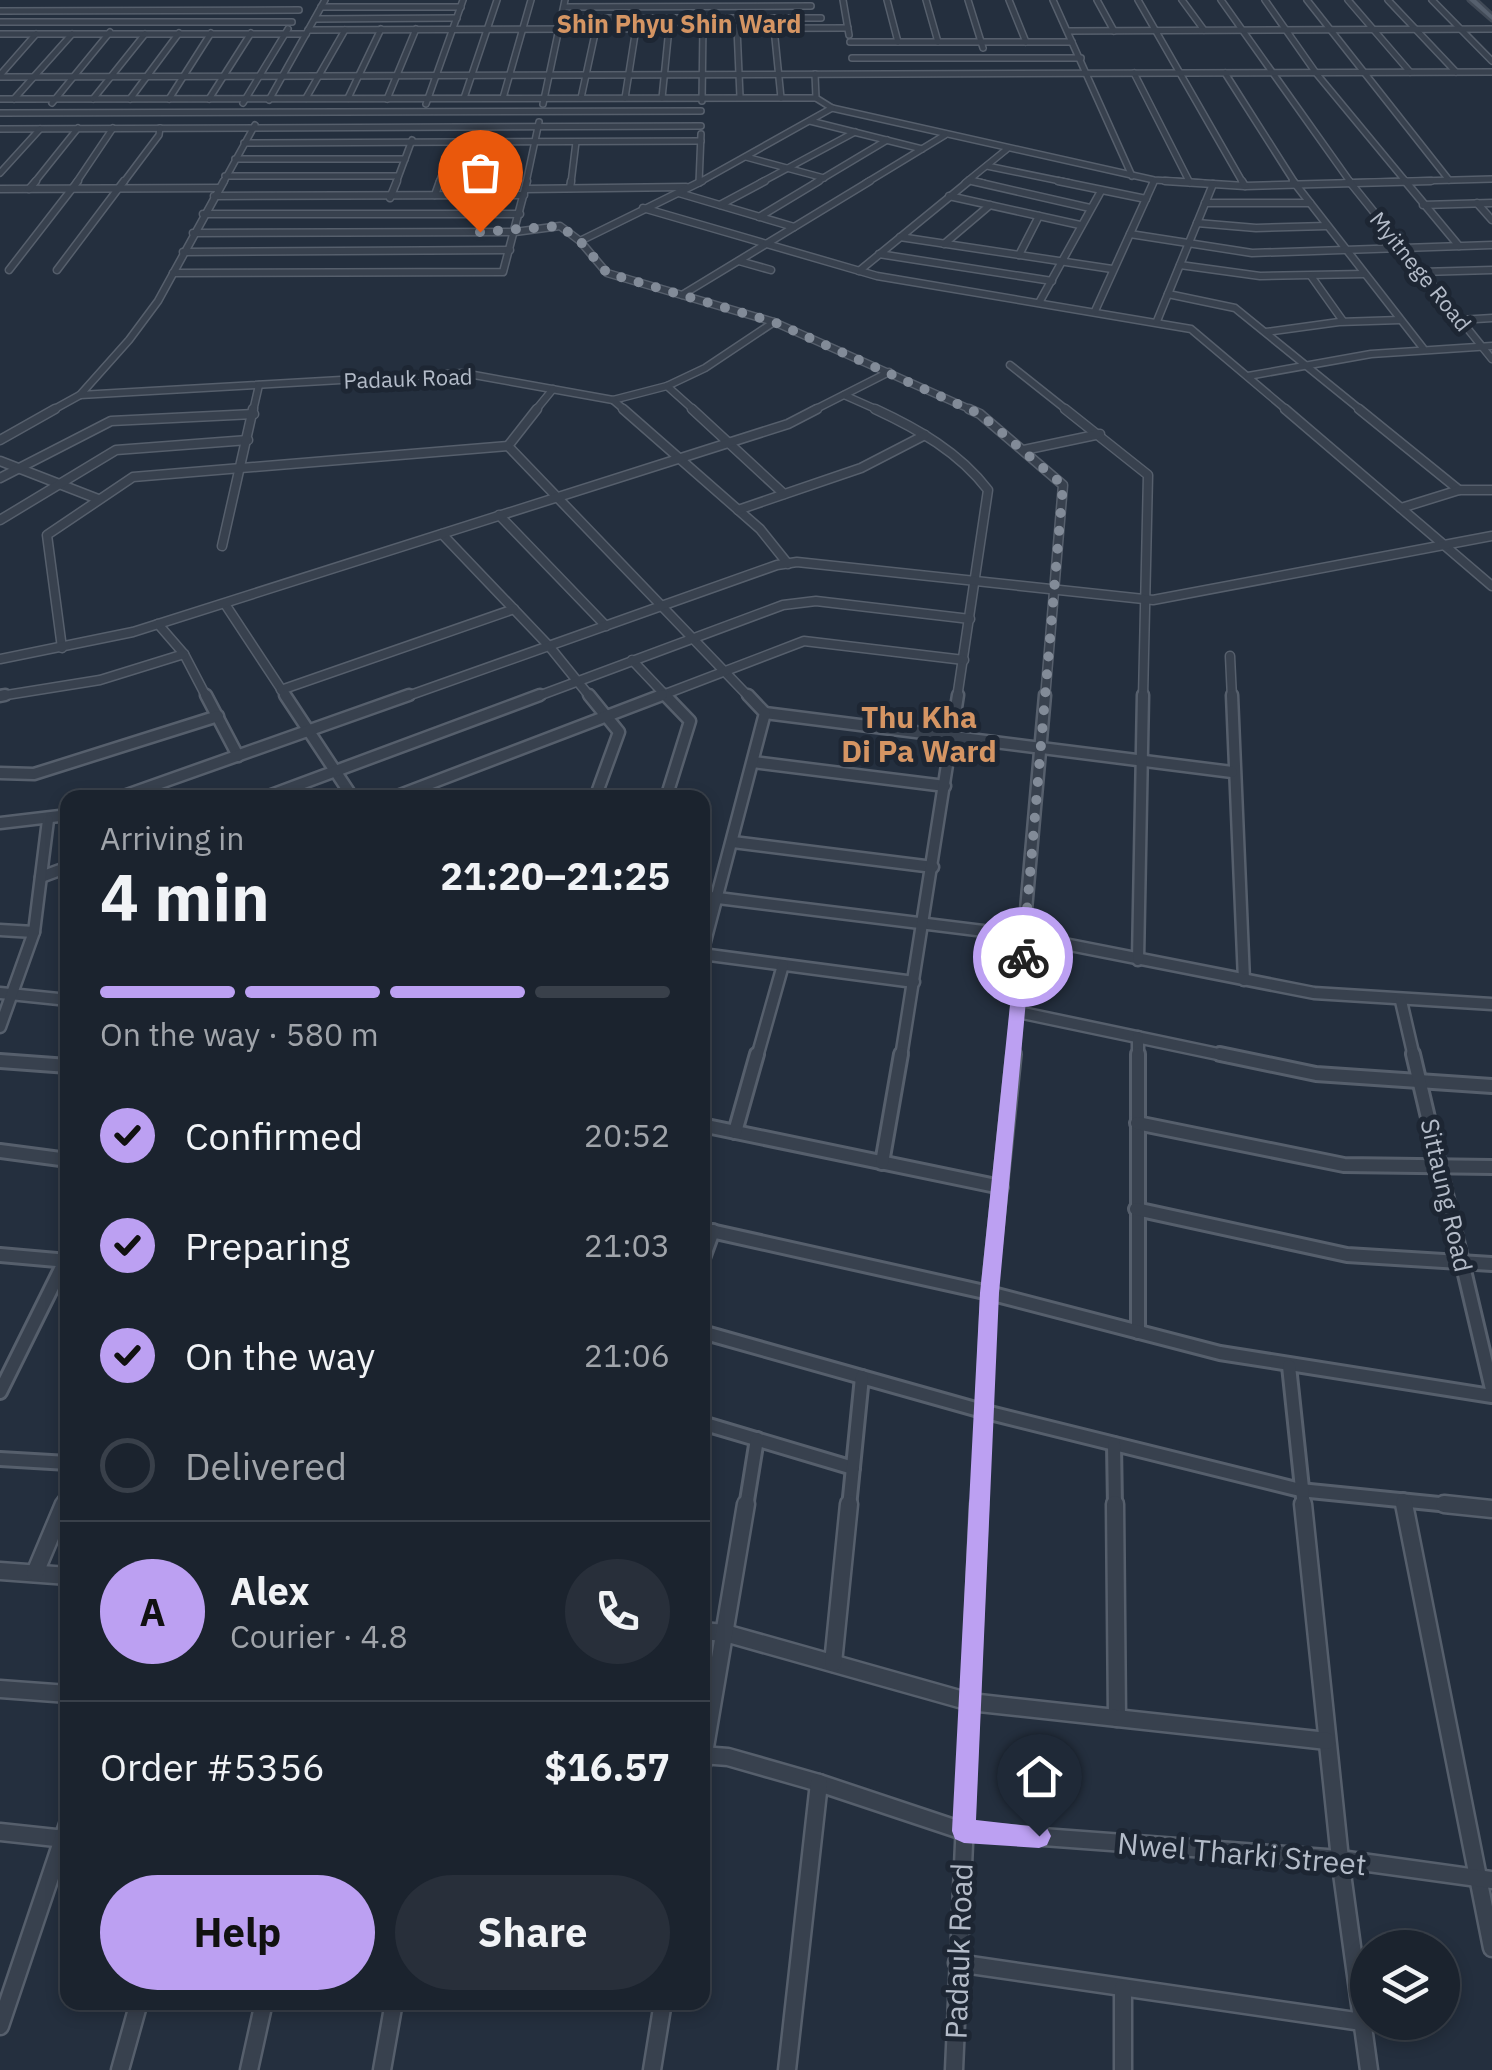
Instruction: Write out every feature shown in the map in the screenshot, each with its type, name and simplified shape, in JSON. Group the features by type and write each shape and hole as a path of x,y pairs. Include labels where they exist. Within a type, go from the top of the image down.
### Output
{"main road":[{"path":"1472,0 1492,18"},
{"path":"1482,0 1492,10"}],"street":[{"path":"30,129 136,0"},
{"path":"228,127 305,0"},
{"path":"464,98 496,0"},
{"path":"503,98 532,0"},
{"path":"843,0 855,74"},
{"path":"887,0 898,42"},
{"path":"926,0 938,42"},
{"path":"968,0 990,74"},
{"path":"1009,0 1026,42"},
{"path":"1053,0 1132,176"},
{"path":"1097,0 1114,31"},
{"path":"1138,0 1245,186"},
{"path":"1182,0 1204,30"},
{"name":"Myitnege Road","path":"1221,0 1351,183 1492,360"},
{"path":"1266,0 1316,73 1402,182 1459,246"},
{"path":"1308,0 1449,180"},
{"path":"1348,0 1410,72"},
{"path":"1388,0 1456,72"},
{"path":"1432,0 1492,61"},
{"path":"323,4 462,3 362,272"},
{"path":"700,182 704,3"},
{"name":"Padauk Road","path":"0,440 80,395 148,314 323,4"},
{"path":"172,273 503,272 520,214 532,142 565,4 812,6"},
{"path":"0,11 299,10"},
{"path":"314,19 457,18"},
{"path":"562,18 822,18"},
{"path":"0,22 292,22"},
{"path":"581,98 596,28"},
{"path":"625,98 636,28"},
{"path":"662,98 669,28"},
{"path":"737,28 740,98"},
{"path":"774,28 782,98"},
{"path":"1,35 848,28"},
{"path":"386,98 416,29"},
{"path":"1068,30 1492,29"},
{"path":"306,98 345,30"},
{"path":"348,98 381,30"},
{"path":"169,99 211,33"},
{"path":"209,99 250,33"},
{"path":"0,76 36,34"},
{"path":"14,99 72,34"},
{"path":"93,99 145,34"},
{"path":"130,99 179,34"},
{"path":"850,42 1072,42"},
{"path":"852,58 1080,58"},
{"path":"0,76 1492,72"},
{"path":"1134,73 1190,182"},
{"path":"1225,73 1310,204 1423,348"},
{"path":"815,74 816,98"},
{"path":"0,99 816,98 832,108 1154,180 1245,186 1492,179"},
{"path":"580,241 691,187 832,108"},
{"path":"0,113 702,111"},
{"path":"810,121 922,148"},
{"path":"0,129 701,126"},
{"path":"28,188 78,128"},
{"path":"10,270 114,128"},
{"path":"57,270 159,135 160,128"},
{"path":"0,174 40,129"},
{"path":"720,205 855,132"},
{"path":"682,295 944,135"},
{"path":"758,217 888,140"},
{"path":"435,196 454,142"},
{"path":"478,196 493,142"},
{"path":"570,188 576,142"},
{"path":"244,143 700,142"},
{"path":"859,271 1007,149"},
{"path":"746,156 824,178"},
{"path":"235,158 405,158"},
{"path":"987,166 1146,199"},
{"path":"226,176 398,176"},
{"path":"969,180 1090,208"},
{"path":"1095,311 1154,180"},
{"path":"1156,321 1214,184"},
{"path":"0,189 478,196 570,188 691,187"},
{"path":"1040,302 1101,191"},
{"path":"679,193 794,228"},
{"path":"949,196 1080,225"},
{"path":"1206,203 1310,204"},
{"path":"1476,203 1492,220"},
{"path":"1423,205 1492,203"},
{"path":"944,244 990,205"},
{"path":"643,208 859,271 1191,329 1492,586"},
{"path":"203,214 520,214"},
{"path":"1020,255 1039,216"},
{"path":"1198,222 1256,228 1328,226"},
{"name":"Padauk Road","path":"193,233 515,232 560,226 580,241 607,273 774,322 980,414 1063,485 1018,1012 989,1293 954,2070"},
{"path":"1130,234 1252,253 1492,245"},
{"path":"900,237 1112,269"},
{"path":"183,252 510,250"},
{"path":"879,254 1052,281"},
{"path":"739,261 771,270"},
{"path":"1180,265 1260,276 1364,274"},
{"path":"1421,272 1492,270"},
{"path":"1311,276 1343,322"},
{"path":"1168,294 1235,308 1459,490"},
{"path":"1460,320 1492,318"},
{"path":"1266,332 1343,322 1400,320"},
{"name":"Padauk Road","path":"80,395 464,373 613,400 668,386 705,368 774,322"},
{"path":"1248,376 1423,348 1492,346"},
{"path":"1010,365 1148,475 1138,960"},
{"path":"0,659 158,624 788,424 889,372"},
{"path":"222,546 259,384"},
{"path":"668,386 784,494"},
{"path":"62,648 47,536 133,477 508,446 553,389"},
{"path":"844,395 925,436 981,478 988,490 933,867 882,1162"},
{"path":"613,400 738,510 788,564"},
{"path":"0,478 111,421 254,414"},
{"path":"1024,450 1100,434"},
{"path":"738,510 861,468 925,436"},
{"path":"0,520 116,450 248,440"},
{"path":"508,446 765,713 1232,772"},
{"path":"0,461 98,500"},
{"path":"1401,508 1459,490 1492,490"},
{"path":"500,515 606,626"},
{"path":"442,534 549,646 619,732 597,790"},
{"path":"141,790 788,564 1145,599 1492,536"},
{"path":"284,790 694,637 803,601 970,618"},
{"path":"225,604 348,790"},
{"path":"282,690 514,609"},
{"path":"158,624 184,654 238,756"},
{"path":"413,790 804,641 964,660"},
{"path":"0,696 100,680 184,654"},
{"path":"1230,656 1232,772 1244,980"},
{"path":"632,660 690,721 668,790"},
{"path":"710,928 765,713"},
{"path":"0,773 34,774 218,716"},
{"path":"754,762 945,786"},
{"path":"0,823 60,817"},
{"path":"0,1027 5,993 34,932 48,820"},
{"path":"733,842 933,867"},
{"path":"41,877 60,870"},
{"path":"710,897 1024,936 1314,993 1492,1004"},
{"path":"0,930 34,932"},
{"path":"710,955 914,982"},
{"path":"735,1132 783,965"},
{"path":"5,993 60,999"},
{"name":"Sittaung Road","path":"1401,1000 1492,1392"},
{"path":"1018,1012 1316,1074 1492,1086"},
{"path":"1138,1037 1138,1332"},
{"path":"0,1061 60,1065"},
{"path":"1137,1123 1344,1165 1492,1167"},
{"path":"710,1127 1001,1187"},
{"path":"0,1150 60,1159"},
{"path":"1136,1209 1347,1255 1492,1264"},
{"path":"710,1230 1289,1366 1492,1392"},
{"path":"0,1255 60,1260"},
{"path":"0,1392 60,1273"},
{"path":"710,1334 986,1412 1300,1490 1492,1509"},
{"path":"1289,1366 1350,1933"},
{"path":"833,1663 862,1377"},
{"path":"710,1426 853,1468"},
{"path":"710,1716 757,1440"},
{"path":"1114,1444 1117,1718"},
{"path":"0,1459 60,1463"},
{"path":"1403,1500 1487,1880 1492,1948"},
{"path":"35,1574 60,1513"},
{"path":"0,1571 60,1576"},
{"path":"710,1632 970,1702 1327,1740"},
{"path":"0,1689 60,1693"},
{"name":"Nwel Tharki Street","path":"710,1758 728,1757 964,1831 1340,1859 1487,1880"},
{"path":"786,2070 819,1784"},
{"path":"0,1832 60,1834"},
{"path":"0,2026 60,1851"},
{"path":"957,1964 1350,2020"},
{"path":"1123,1988 1124,2070"},
{"path":"120,2070 138,2010"},
{"path":"249,2070 262,2010"},
{"path":"382,2070 393,2010"},
{"path":"652,2070 662,2010"},
{"path":"1365,2040 1369,2070"}],"way so far":[{"path":"480,232 560,226 580,241 607,273 774,322 980,414 1063,485 1023,957"}],"district":[{"name":"Shin Phyu Shin Ward","path":"679,23"},
{"name":"Thu Kha Di Pa Ward","path":"919,733"}],"route":[{"path":"1023,957 989,1293 964,1831 1039,1836"}]}
